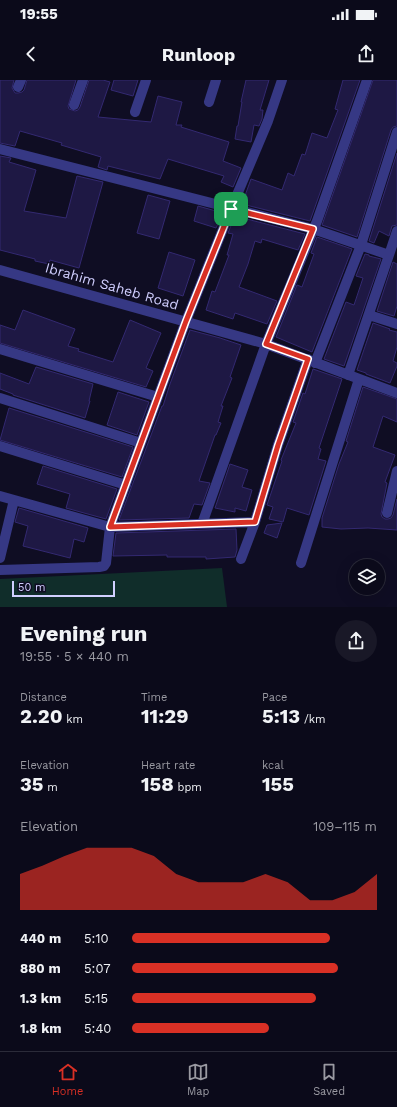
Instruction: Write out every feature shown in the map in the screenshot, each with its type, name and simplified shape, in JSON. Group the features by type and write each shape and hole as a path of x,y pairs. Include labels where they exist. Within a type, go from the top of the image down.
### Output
{"street":[{"path":"74,105 83,80"},
{"path":"135,112 146,80"},
{"path":"208,102 216,80"},
{"path":"0,570 99,567 104,566 106,563 110,527 186,321 268,121 282,80"},
{"path":"202,524 266,344 313,229 368,80"},
{"path":"241,559 255,522 278,445 311,361 361,245 397,132"},
{"path":"0,149 313,229 389,255"},
{"path":"348,375 397,231"},
{"name":"Ibrahim Saheb Road","path":"0,270 266,344 397,393"},
{"path":"368,315 397,324"},
{"path":"0,349 158,397"},
{"path":"301,563 359,379"},
{"path":"0,398 141,443"},
{"path":"0,446 126,485"},
{"path":"387,513 397,471"},
{"path":"0,496 110,527 255,522"},
{"path":"0,558 14,500"}],"green space":[{"path":"222,568 227,607 0,607 0,579"}],"building":[{"path":"0,80 14,80 12,88 15,93 18,93 24,90 27,80 76,80 68,106 69,109 75,111 80,107 89,80 103,80 110,82 98,117 151,122 158,96 182,102 176,125 182,125 181,127 229,142 223,161 241,168 233,187 221,182 224,176 168,159 160,179 108,166 107,170 98,167 101,157 61,145 62,143 20,131 15,146 0,143"},
{"path":"114,80 138,80 133,96 111,90"},
{"path":"246,80 269,80 260,110 263,110 262,119 259,126 254,125 251,142 235,139"},
{"path":"343,80 360,80 310,221 242,204 251,179 282,190 288,173 294,176 302,154 305,155 312,133 327,138 338,110 335,109"},
{"path":"373,80 397,80 397,126 393,127 391,130 357,237 322,225"},
{"path":"397,153 397,225 392,226 389,236 379,231 374,243 369,241"},
{"path":"0,156 11,158 9,162 36,170 24,211 66,218 77,176 103,182 79,268 50,260 49,264 35,261 35,259 0,250"},
{"path":"148,195 170,201 159,239 137,233"},
{"path":"198,206 223,213 216,228 194,221"},
{"path":"235,216 305,234 298,250 262,239 261,243 255,241 239,287 277,301 267,324 235,313 233,319 206,310 212,291 215,292 229,255 227,255 233,234 228,233"},
{"path":"317,237 352,249 312,352 276,337 297,285 302,287 314,254 311,253"},
{"path":"169,252 195,260 183,296 158,288"},
{"path":"365,254 381,259 344,366 324,359 346,302 354,305 363,278 356,276"},
{"path":"393,262 397,264 397,306 394,316 377,311"},
{"path":"23,310 75,329 68,346 79,349 78,351 113,362 130,320 161,333 146,368 153,371 146,387 0,343 0,325 15,330"},
{"path":"373,323 397,332 397,347 393,361 397,363 397,366 390,383 357,370"},
{"path":"190,330 241,345 230,377 232,378 221,406 223,406 218,422 221,423 215,435 199,481 210,483 202,505 194,504 189,518 119,520 163,406"},
{"path":"36,367 93,384 85,418 13,395 0,389 0,373 29,384"},
{"path":"313,369 342,379 319,448 321,449 318,459 326,461 309,515 287,508 283,522 269,519 273,507 267,505 282,461 281,460 296,423 293,422 303,393 305,394"},
{"path":"363,387 397,399 397,422 383,416 373,447 395,455 385,482 387,483 381,514 385,519 391,518 397,499 397,530 368,528 341,529 322,527 322,518 339,464 348,442 346,441"},
{"path":"118,392 149,402 137,435 107,425"},
{"path":"9,408 133,447 122,477 0,440"},
{"path":"230,464 248,470 242,487 252,490 246,511 235,508 235,512 215,508"},
{"path":"43,466 117,489 106,519 66,508 70,494 37,484"},
{"path":"19,508 88,528 84,542 74,539 70,558 23,546 28,526 15,522"},
{"path":"282,523 277,538 264,533 267,525"},
{"path":"236,529 237,550 235,557 206,559 206,557 167,557 167,555 113,556 116,533"}],"route":[{"path":"231,209 313,229 266,344 308,359 278,445 255,522 110,527 186,321 231,209"}]}
